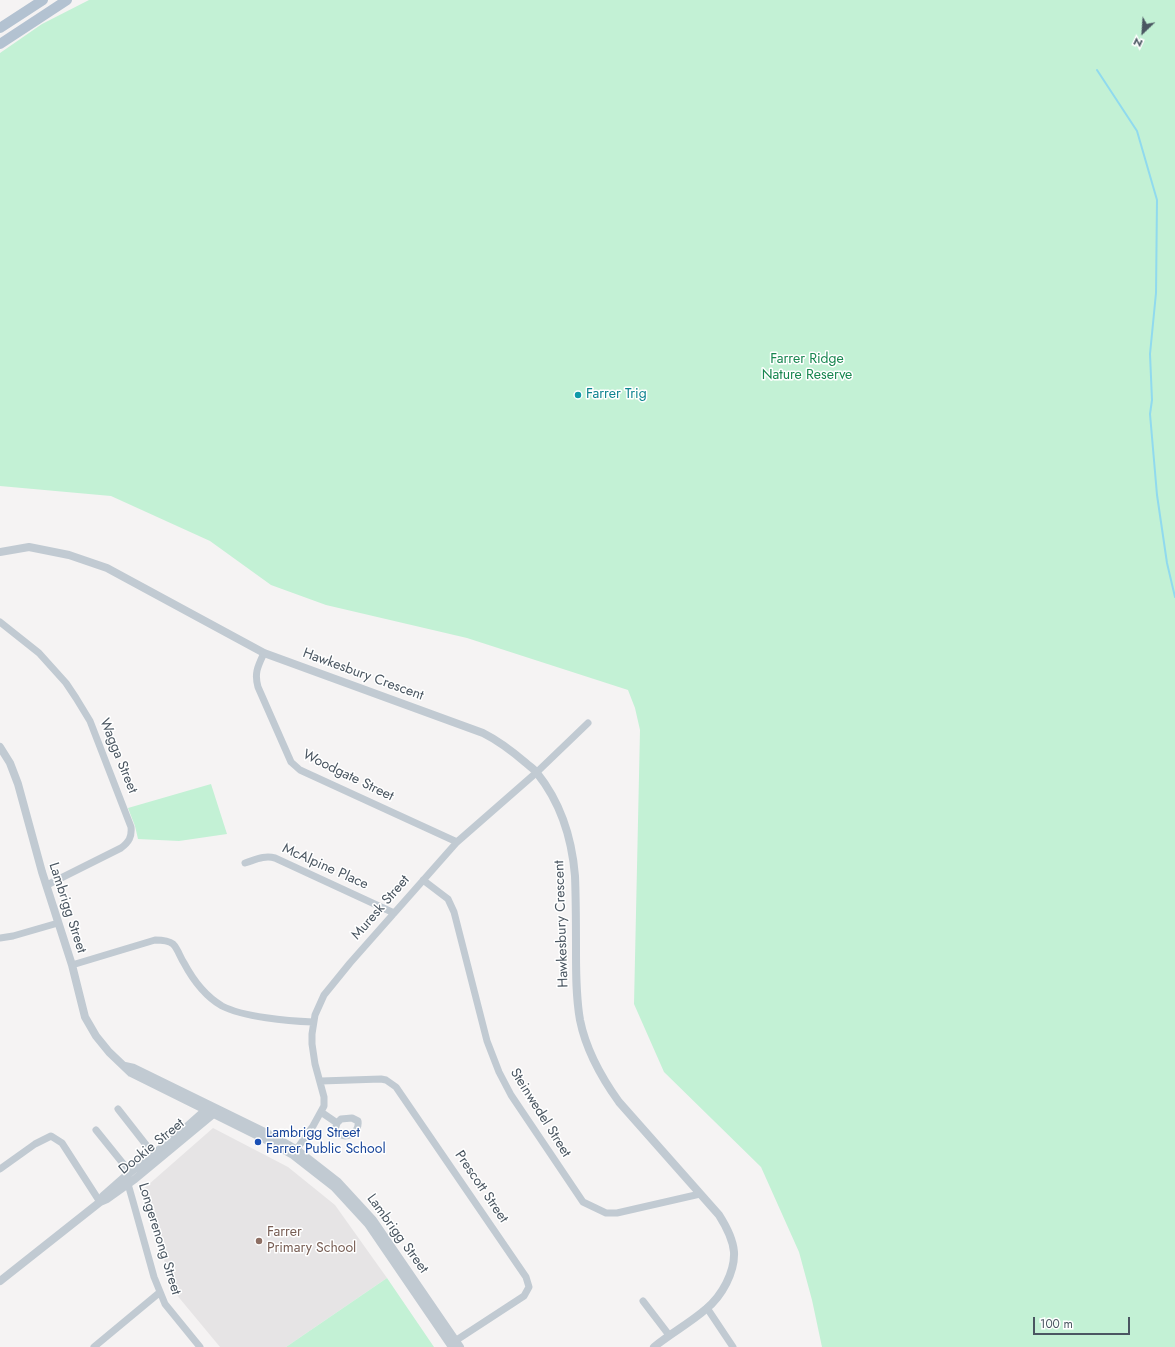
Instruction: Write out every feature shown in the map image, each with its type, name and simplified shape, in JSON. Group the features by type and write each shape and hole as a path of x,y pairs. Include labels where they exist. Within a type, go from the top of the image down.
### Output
{"main road":[{"path":"0,28 43,0"},
{"path":"0,44 67,0"}],"street":[{"name":"Hawkesbury Crescent","path":"0,552 29,547 69,555 108,568 264,653 483,733 508,748 537,772 563,818 570,837 574,857 577,996 580,1020 586,1042 594,1062 605,1083 619,1102 725,1224 732,1243 734,1253 729,1276 723,1289 707,1308 654,1347"},
{"name":"Wagga Street","path":"0,622 39,652 66,683 76,698 90,721 131,827 132,833 130,839 121,848 47,885"},
{"name":"Woodgate Street","path":"264,653 256,670 258,687 291,762 295,766 307,773 457,842"},
{"name":"Muresk Street","path":"295,1152 324,1106 321,1081 315,1064 312,1044 313,1022 319,1004 324,995 457,842 537,772 588,723"},
{"name":"Lambrigg Street","path":"0,747 10,763 18,784 42,872 72,965 85,1017 96,1036 109,1052 131,1073 212,1110 295,1152 338,1182 373,1220 455,1345"},
{"name":"McAlpine Place","path":"245,864 262,857 268,856 275,858 394,913"},
{"name":"Steinwedel Street","path":"423,880 448,899 454,912 487,1041 499,1072 518,1107 583,1202 606,1213 617,1214 700,1194"},
{"path":"0,938 13,936 58,923"},
{"path":"72,965 155,940 169,942 177,950 192,978 199,987 222,1006 242,1013 313,1022"},
{"name":"Prescott Street","path":"321,1081 381,1079 386,1080 396,1087 526,1277 529,1287 524,1296 455,1345"},
{"path":"118,1109 154,1155"},
{"name":"Dookie Street","path":"100,1202 103,1195 128,1174 212,1110"},
{"name":"Dookie Street","path":"0,1281 100,1202 107,1199 128,1184 158,1160 212,1110"},
{"path":"321,1112 337,1123"},
{"path":"96,1130 125,1166 128,1174"},
{"path":"0,1170 35,1144 51,1136 62,1143 100,1202"},
{"name":"Longerenong Street","path":"128,1174 128,1184 160,1293 165,1304 200,1347"},
{"path":"94,1347 160,1293"},
{"path":"643,1301 669,1335"},
{"path":"707,1308 733,1347"}],"shaded area":[{"name":"Farrer Primary School","path":"213,1128 288,1167 335,1205 387,1278 286,1347 220,1347 176,1294 140,1192"}],"green space":[{"name":"Farrer Ridge Nature Reserve","path":"89,0 1175,0 1175,1347 822,1347 812,1300 799,1252 761,1167 664,1072 634,1004 640,730 635,708 628,690 467,638 326,605 271,585 210,541 111,496 0,486 0,53 42,24"},
{"path":"211,784 227,834 179,841 138,839 128,808"},
{"path":"387,1278 434,1347 286,1347"}],"waterway":[{"path":"1097,70 1137,131 1157,200 1156,293 1150,354 1152,400 1150,414 1157,495 1167,563 1175,597"}],"place":[{"name":"Farrer Trig","path":"578,395"},
{"name":"Lambrigg Street Farrer Public School","path":"258,1142"},
{"name":"Farrer Primary School","path":"259,1241"}]}
